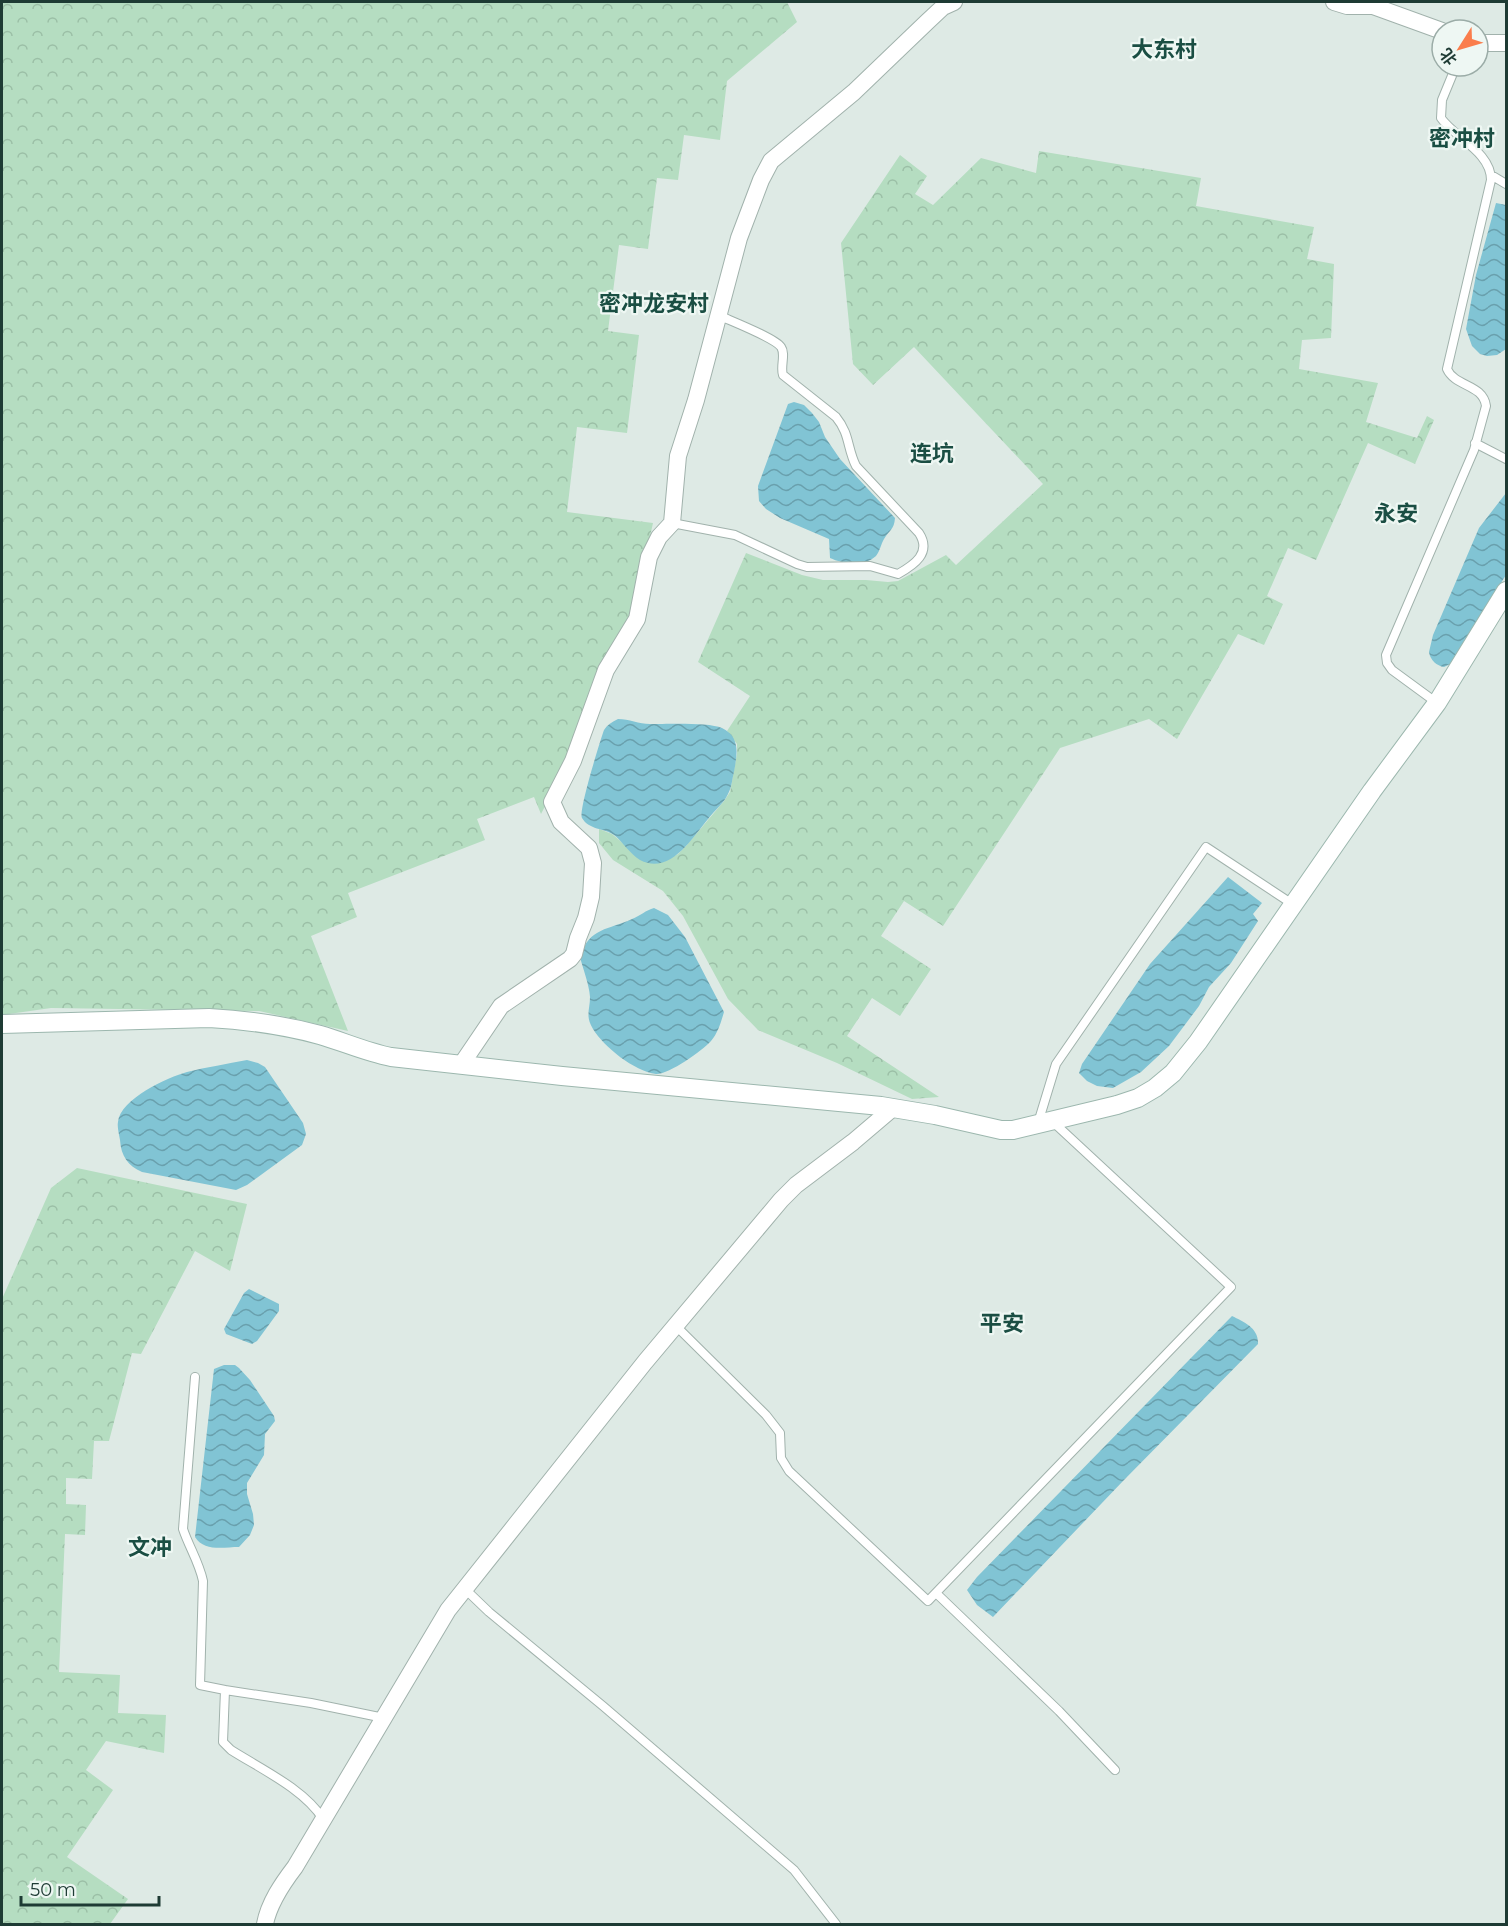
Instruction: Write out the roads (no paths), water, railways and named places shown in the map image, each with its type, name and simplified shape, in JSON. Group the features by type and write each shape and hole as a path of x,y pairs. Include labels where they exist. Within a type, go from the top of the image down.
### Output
{"street":[{"path":"461,1065 501,1006 574,954 591,897 593,863 589,848 561,822 552,802 573,761 606,670 637,619 649,556 659,537 672,523 678,456 696,400 738,238 760,180 771,161 854,92 943,8 954,2"},
{"path":"1334,2 1347,6 1373,6 1430,27"},
{"path":"1490,43 1506,43"},
{"path":"2,1024 209,1018 242,1020 280,1025 321,1035 367,1052 461,1065 892,1108 1001,1130 1014,1130 1117,1105 1138,1098 1155,1088 1173,1073 1198,1042 1372,791 1437,703 1506,591"},
{"path":"265,1924 271,1905 448,1610 675,1325 781,1200 796,1185 853,1142 892,1108"}],"lane":[{"path":"1451,78 1442,100 1441,118 1484,160 1491,175 1506,184"},
{"path":"1437,703 1392,670 1387,663 1386,655 1475,443 1486,406 1485,400 1476,390 1453,378 1447,369 1491,175"},
{"path":"672,523 735,535 807,567 870,566 898,574 910,568 922,555 924,549 920,533 856,466 843,425 783,375 781,347 718,315"},
{"path":"1475,443 1506,459"},
{"path":"675,1325 766,1415 780,1433 781,1458 789,1471 928,1601 1232,1287 1045,1123 1056,1064 1206,847 1294,905"},
{"path":"195,1377 183,1529 186,1540 200,1565 203,1581 200,1685 311,1703 384,1718"},
{"path":"465,1589 489,1612 603,1706 794,1870 836,1924"},
{"path":"936,1593 1059,1711 1115,1770"},
{"path":"225,1690 223,1742 231,1750 294,1790 317,1809 324,1820"}],"water":[{"path":"1496,203 1506,205 1506,349 1497,355 1487,356 1480,354 1472,346 1466,329 1476,275"},
{"path":"794,402 804,405 812,413 840,459 895,518 893,527 876,556 866,562 841,562 830,558 829,539 780,518 766,509 759,501 758,486 788,404"},
{"path":"1506,493 1506,575 1450,664 1441,666 1434,662 1429,652 1433,635 1479,528"},
{"path":"618,719 646,724 716,726 728,732 735,741 737,753 735,766 726,797 688,844 671,859 661,863 651,864 640,860 614,835 589,825 582,818 586,790 604,730"},
{"path":"1228,877 1262,903 1253,914 1258,921 1231,963 1209,987 1199,1006 1169,1046 1141,1072 1113,1088 1097,1086 1087,1081 1079,1073 1082,1064 1150,964"},
{"path":"654,908 668,915 685,937 724,1012 716,1034 707,1045 676,1067 656,1074 638,1068 620,1057 593,1029 589,1017 590,997 580,957 584,947 594,935"},
{"path":"247,1060 265,1067 303,1123 306,1134 302,1145 247,1185 236,1190 142,1172 129,1163 122,1151 118,1124 121,1113 136,1097 157,1084 187,1072"},
{"path":"249,1289 279,1304 279,1311 257,1341 252,1344 226,1334 224,1329 244,1293"},
{"path":"1232,1316 1246,1323 1253,1330 1258,1338 1258,1344 993,1617 977,1605 967,1590 977,1577"},
{"path":"224,1365 235,1365 250,1380 275,1421 265,1434 264,1455 247,1483 247,1494 254,1525 250,1535 239,1547 215,1548 204,1545 195,1537 214,1369"}],"district":[{"name":"大东村","path":"1164,49"},
{"name":"密冲村","path":"1462,138"},
{"name":"密冲龙安村","path":"654,303"},
{"name":"连坑","path":"932,453"},
{"name":"永安","path":"1396,513"},
{"name":"平安","path":"1002,1323"},
{"name":"文冲","path":"150,1547"}]}
